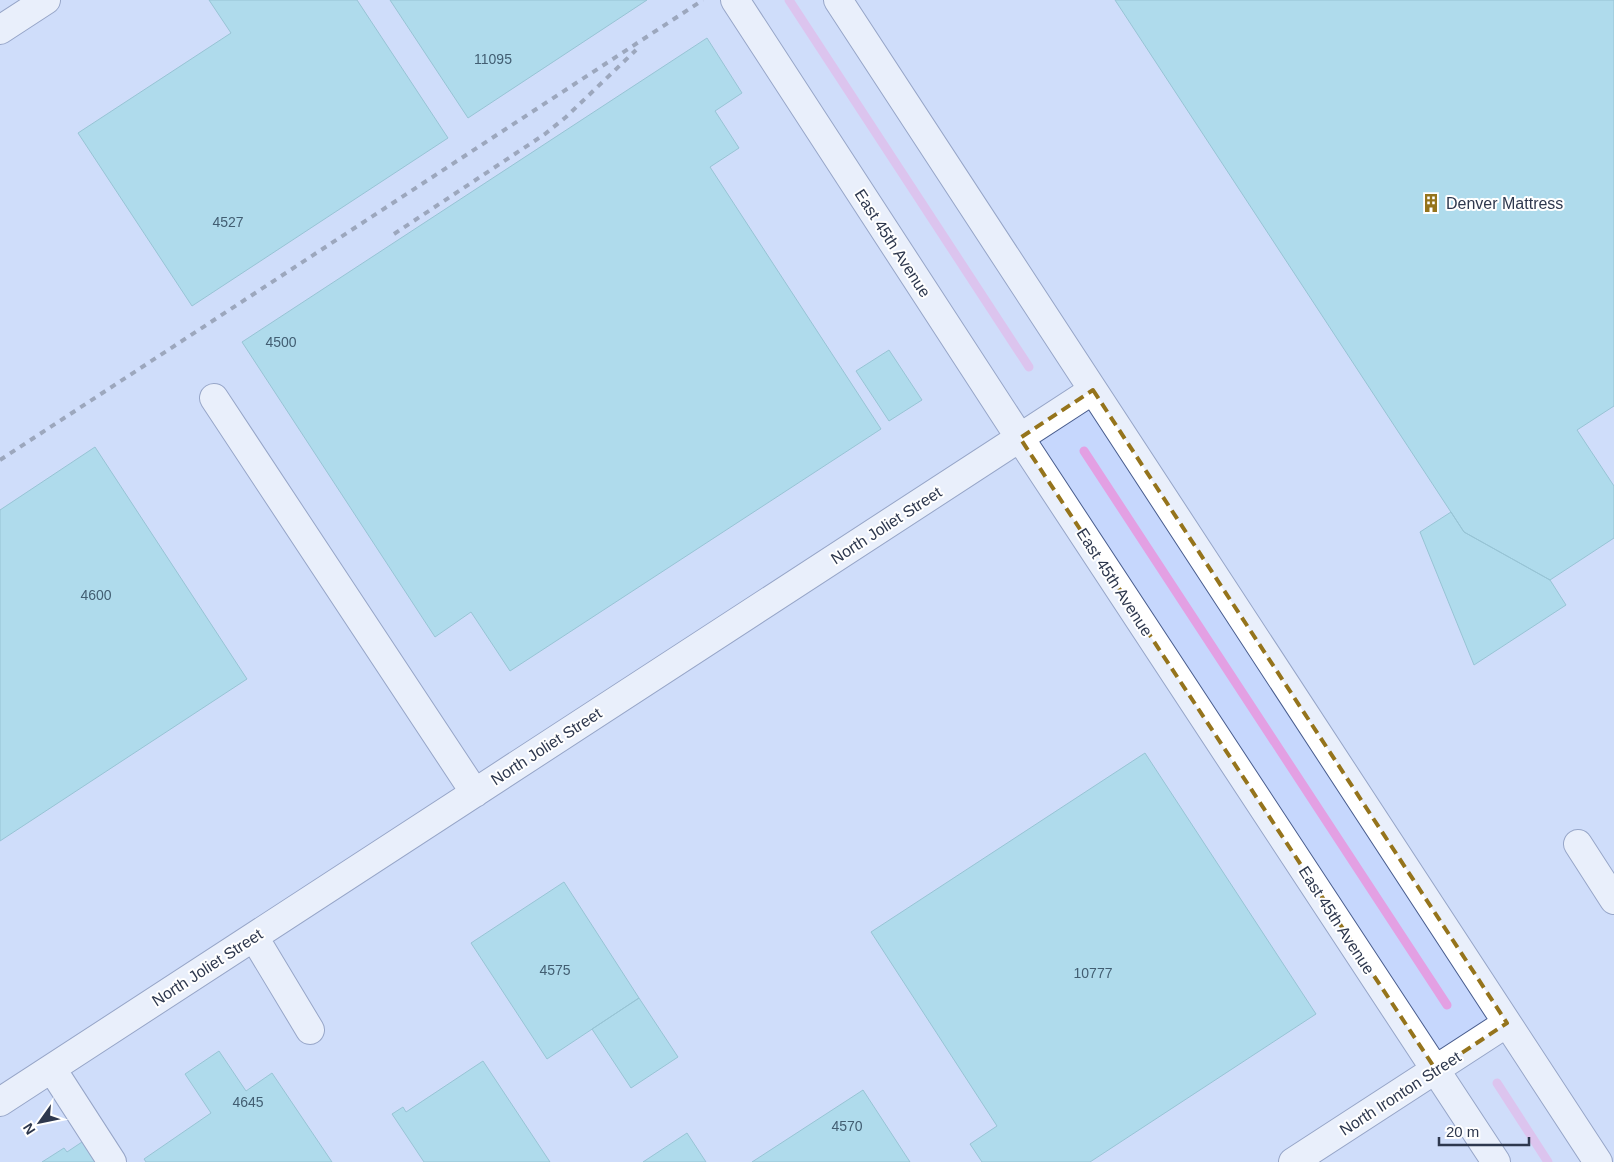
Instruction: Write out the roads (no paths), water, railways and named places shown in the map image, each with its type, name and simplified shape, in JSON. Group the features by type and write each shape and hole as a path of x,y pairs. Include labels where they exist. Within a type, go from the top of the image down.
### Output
{"street":[{"path":"0,30 46,0"},
{"name":"East 45th Avenue","path":"735,0 1020,438 1496,1162"},
{"path":"838,0 1598,1162"},
{"name":"North Joliet Street","path":"0,1102 1093,390"},
{"path":"214,398 475,793"},
{"path":"1578,844 1614,900"},
{"path":"254,937 310,1030"},
{"name":"North Ironton Street","path":"1294,1162 1507,1023"},
{"path":"52,1069 112,1162"}],"waterway":[{"path":"789,0 1029,367"},
{"path":"1084,451 1447,1005"},
{"path":"1497,1083 1548,1162"}],"railway":[{"path":"0,460 703,0"},
{"path":"394,234 545,134 566,117 636,50"}],"place":[{"name":"Denver Mattress","path":"1431,203"}]}
